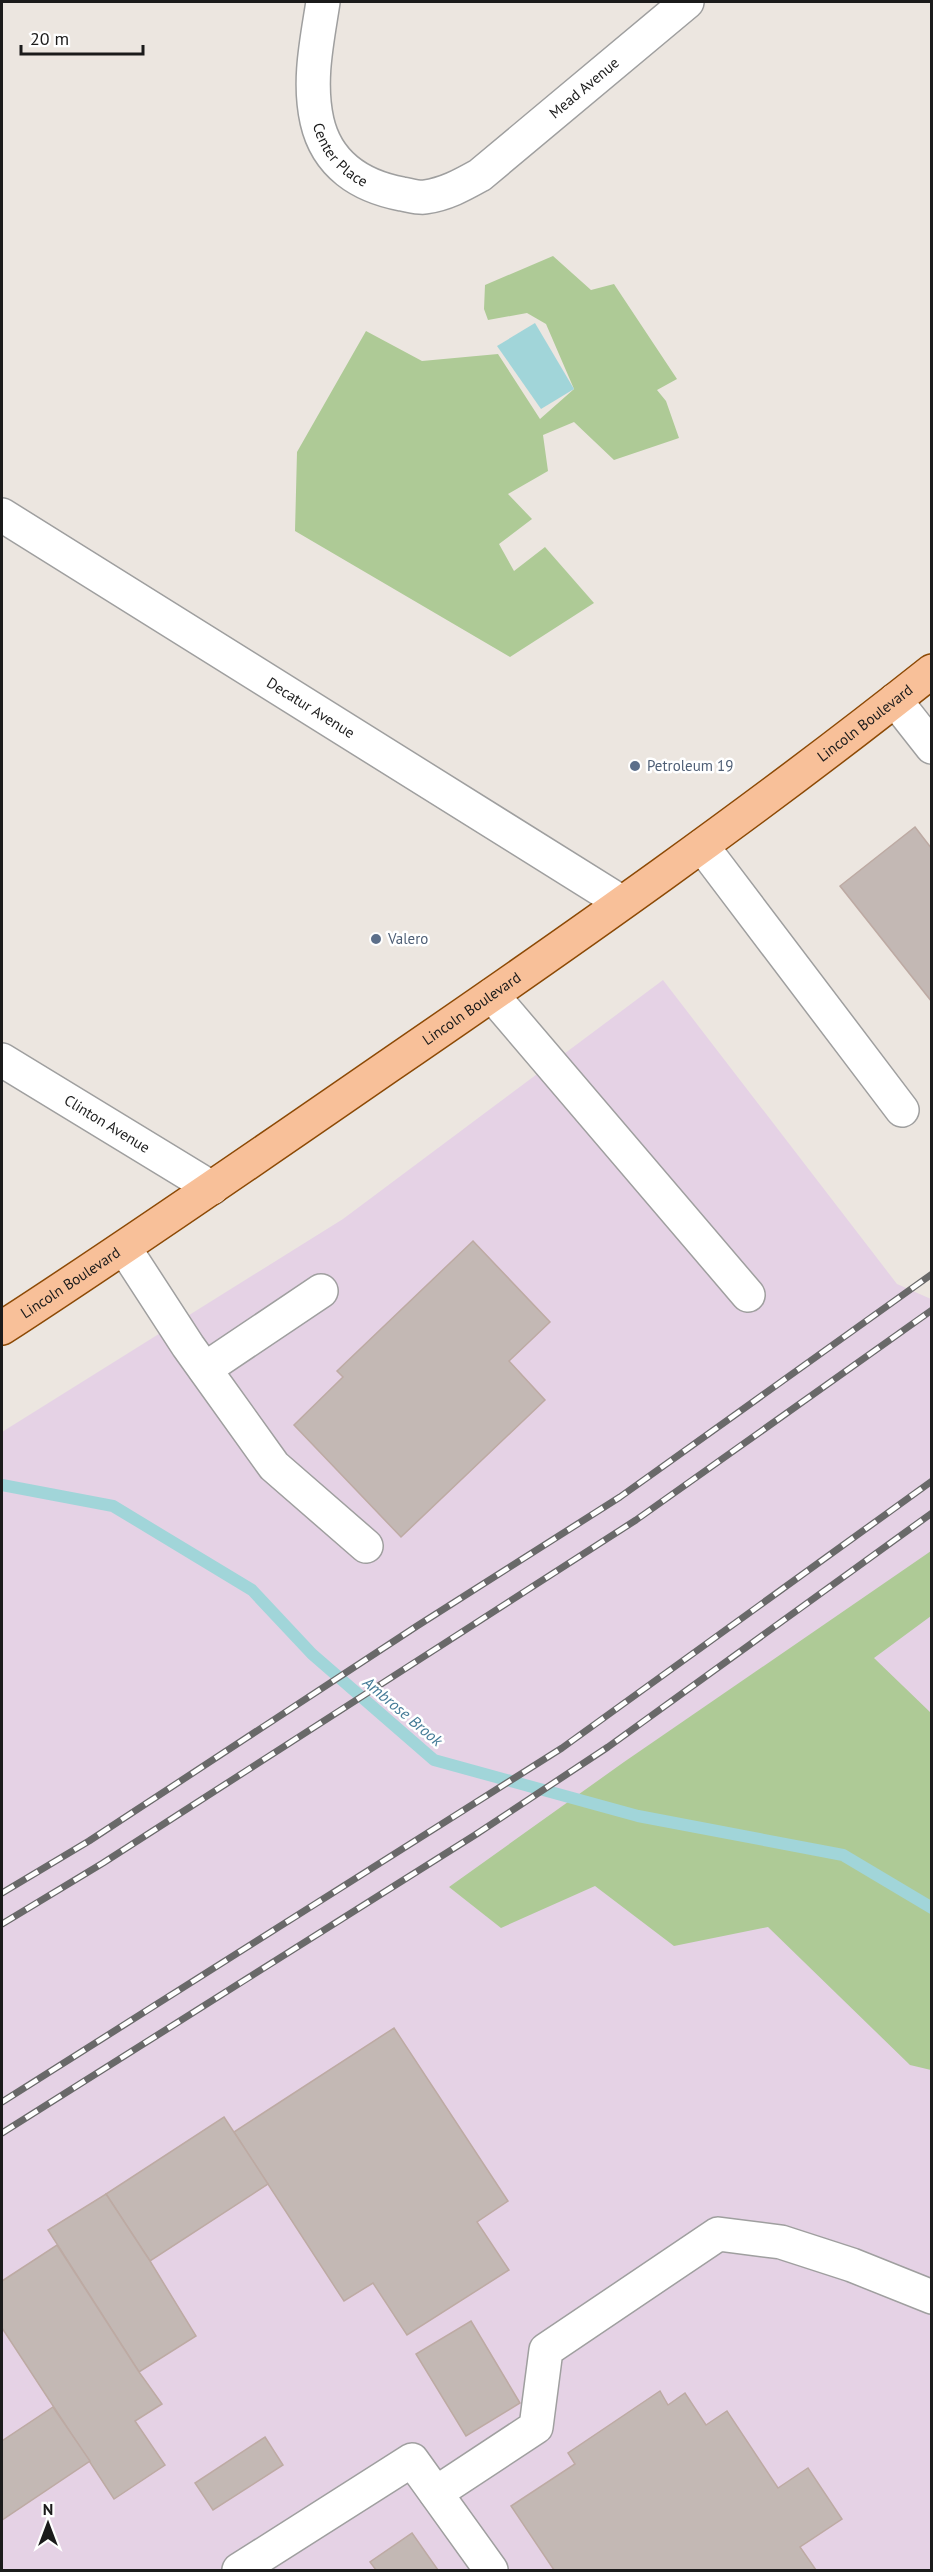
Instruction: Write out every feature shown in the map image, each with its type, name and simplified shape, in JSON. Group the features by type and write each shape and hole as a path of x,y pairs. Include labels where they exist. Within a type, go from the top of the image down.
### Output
{"main road":[{"name":"Lincoln Boulevard","path":"2,1328 125,1249 492,995 702,846 932,672"}],"street":[{"name":"Center Place","path":"323,2 312,76 317,121 329,152 353,177 385,191 422,197 452,191 480,175"},
{"name":"Mead Avenue","path":"480,175 687,2"},
{"name":"Decatur Avenue","path":"2,514 621,902"},
{"path":"895,700 932,747"},
{"path":"702,846 902,1110"},
{"path":"492,995 748,1295"},
{"name":"Clinton Avenue","path":"2,1060 212,1188"},
{"path":"125,1249 205,1369 274,1466 366,1546"},
{"path":"205,1369 321,1291"},
{"path":"436,2493 536,2427 546,2350 718,2234 781,2242 852,2265 932,2297"},
{"path":"239,2571 412,2460 491,2571"}],"shaded area":[{"path":"663,980 897,1284 931,1299 931,2570 2,2570 2,1432 343,1219"}],"green space":[{"path":"553,256 591,290 614,284 677,379 657,390 666,401 679,438 614,460 574,422 543,435 548,471 508,494 532,519 499,544 514,571 545,547 594,603 510,657 295,531 297,452 366,331 422,361 498,354 540,419 574,389 546,324 527,313 488,320 484,309 485,285"},
{"path":"931,1551 931,1616 874,1658 931,1713 931,2070 910,2065 768,1927 674,1946 595,1886 501,1928 449,1887 624,1762"}],"water":[{"path":"535,323 574,389 541,409 497,346"}],"building":[{"path":"915,827 932,849 932,1002 840,886"},
{"path":"473,1241 550,1322 509,1361 545,1400 401,1537 294,1425 343,1377 337,1371"},
{"path":"394,2028 508,2201 477,2222 509,2270 407,2335 373,2283 344,2301 234,2132"},
{"path":"224,2117 268,2184 150,2261 106,2194"},
{"path":"106,2194 196,2336 139,2372 48,2230"},
{"path":"57,2245 162,2404 135,2421 165,2465 114,2499 2,2328 2,2281"},
{"path":"471,2321 520,2403 466,2436 416,2354"},
{"path":"660,2391 668,2405 685,2393 706,2425 727,2411 778,2488 808,2468 842,2519 800,2547 816,2570 554,2570 511,2506 575,2464 568,2453"},
{"path":"53,2407 90,2461 2,2520 2,2441"},
{"path":"265,2437 283,2465 213,2510 195,2483"},
{"path":"412,2533 438,2570 376,2570 370,2562"}],"waterway":[{"name":"Ambrose Brook","path":"2,1485 113,1506 252,1590 312,1654 434,1760 638,1816 843,1855 932,1908"}],"railway":[{"path":"2,1893 89,1841 417,1626 620,1497 932,1274"},
{"path":"2,1924 103,1863 636,1520 932,1310"},
{"path":"2,2102 562,1748 932,1481"},
{"path":"2,2133 475,1835 608,1747 932,1513"}],"place":[{"name":"Petroleum 19","path":"635,766"},
{"name":"Valero","path":"376,939"}]}
